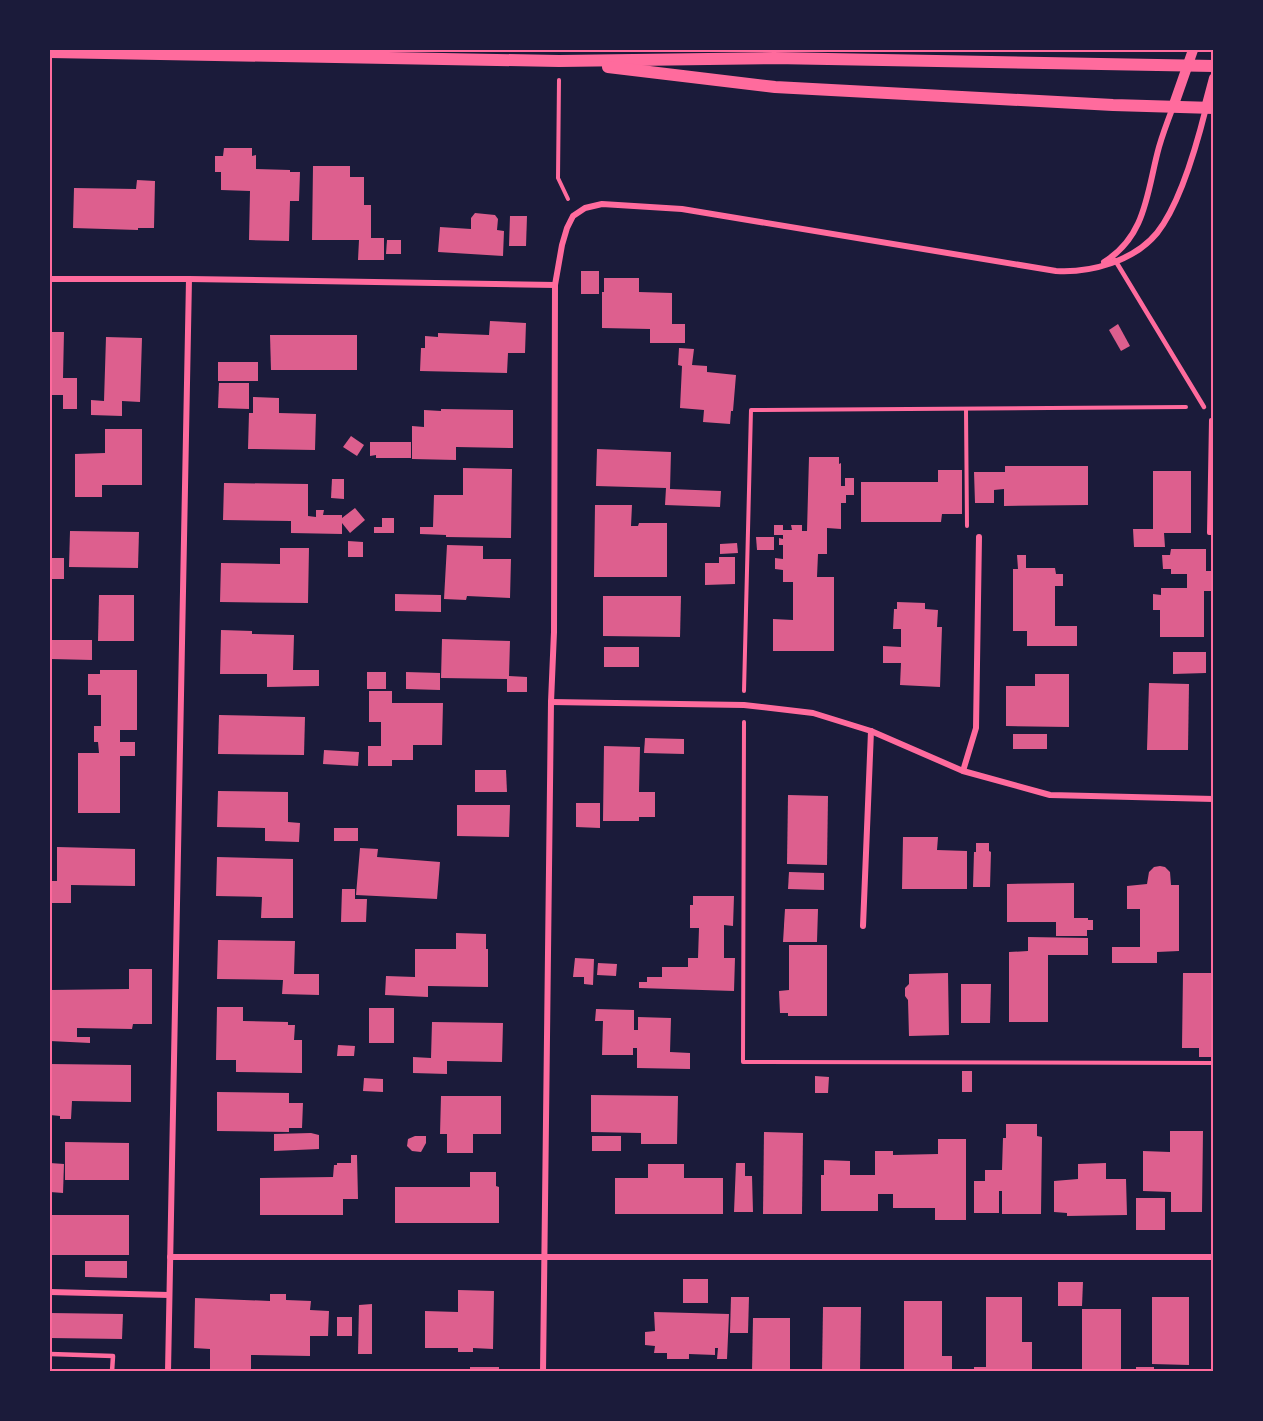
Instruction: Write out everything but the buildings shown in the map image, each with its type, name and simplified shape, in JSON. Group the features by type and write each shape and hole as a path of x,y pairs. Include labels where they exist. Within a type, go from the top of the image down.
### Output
{"main road":[{"path":"50,52 560,61 774,58 1214,66"},
{"path":"560,61 775,87 1210,108"}],"street":[{"path":"1114,258 1131,237 1144,213 1159,146 1193,50"},
{"path":"543,1371 554,620 555,285 567,228 577,214 585,208 602,204 682,209 1056,271 1090,269 1139,248 1156,234 1168,215 1196,147 1210,108 1214,78"},
{"path":"50,279 555,285"},
{"path":"168,1371 189,279"},
{"path":"963,771 976,728 979,537"},
{"path":"551,702 744,705 813,713 871,731 963,771 1050,795 1214,799"},
{"path":"863,926 871,731"},
{"path":"170,1257 1214,1257"},
{"path":"50,1292 169,1295"}],"lane":[{"path":"1114,258 1204,407"},
{"path":"50,1354 112,1356 112,1371"}],"path":[{"path":"560,61 558,178 577,214"},
{"path":"1214,533 1209,533 1211,407 751,410 744,705 743,1062 1214,1063"},
{"path":"966,410 967,532 979,537"}]}
